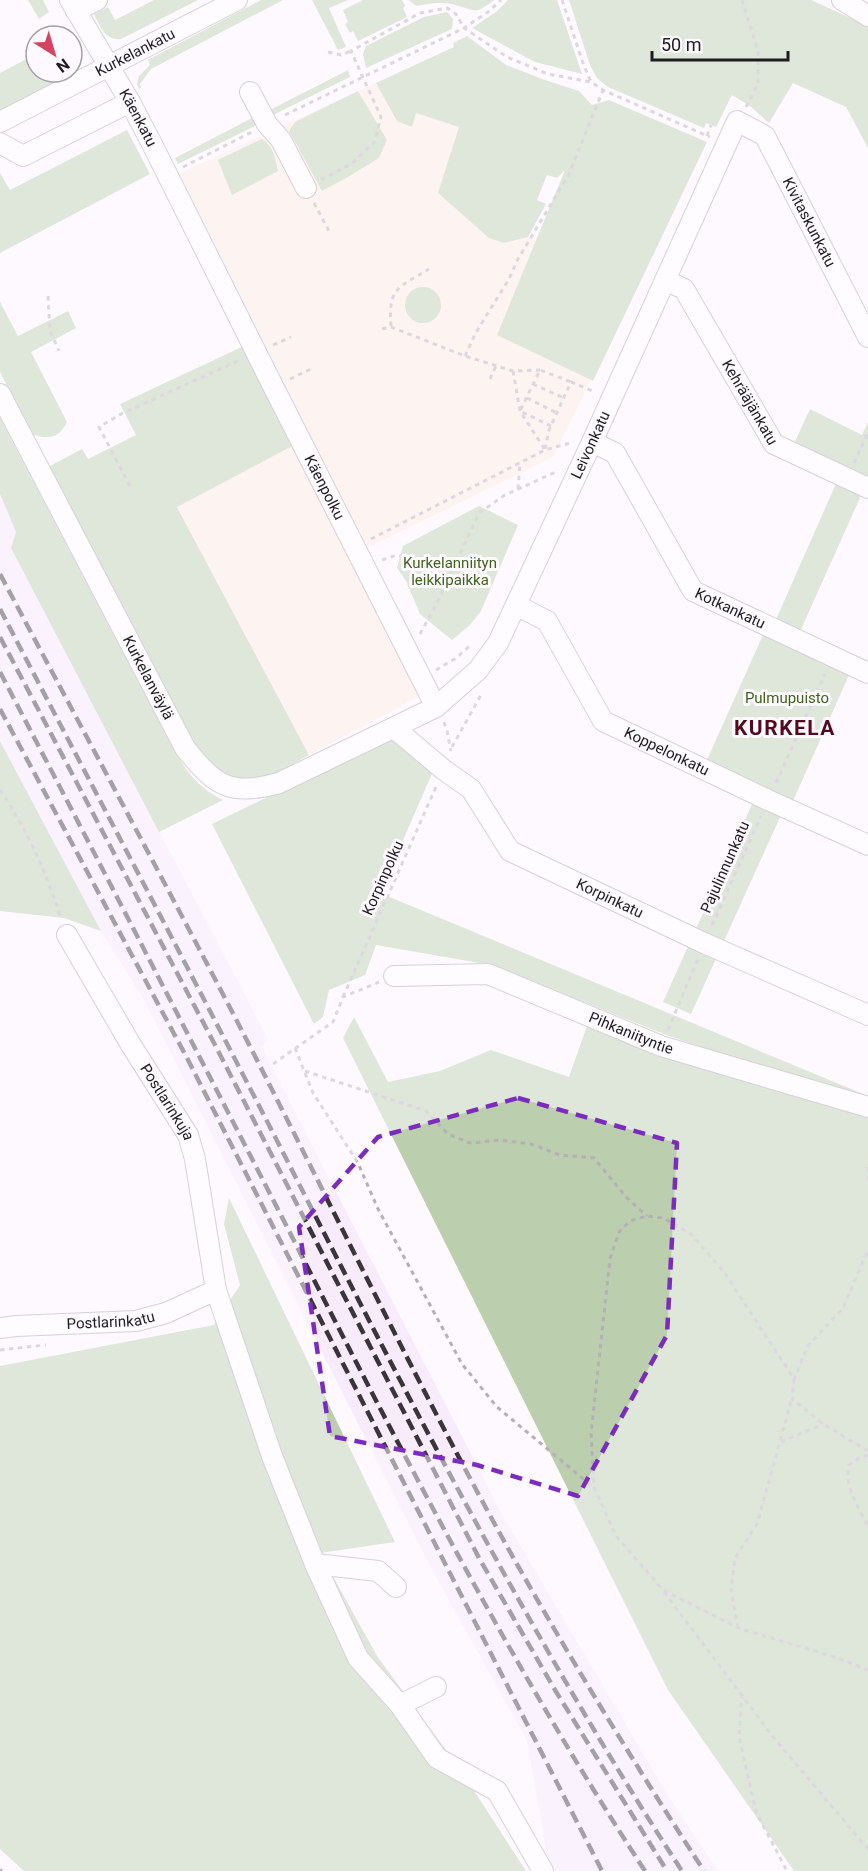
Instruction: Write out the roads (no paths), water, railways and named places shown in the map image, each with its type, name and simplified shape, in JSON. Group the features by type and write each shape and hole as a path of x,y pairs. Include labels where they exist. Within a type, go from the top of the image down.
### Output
{"street":[{"path":"73,6 97,0"},
{"name":"Kurkelankatu","path":"0,122 237,0"},
{"path":"842,0 868,16"},
{"name":"Käenkatu","path":"73,6 130,102 184,208"},
{"path":"250,92 267,124 281,140 306,188"},
{"path":"0,143 23,156 130,102"},
{"name":"Leivonkatu","path":"394,728 436,707 478,670 498,642 592,442 737,121"},
{"name":"Kivitaskunkatu","path":"737,121 765,136 868,337"},
{"name":"Käenpolku","path":"184,208 436,707"},
{"name":"Kehrääjänkatu","path":"665,280 684,289 774,444 868,488"},
{"name":"Kurkelanväylä","path":"0,394 185,748 203,771 224,785 253,790 279,783 394,728"},
{"name":"Kotkankatu","path":"592,442 615,453 693,591 868,673"},
{"name":"Koppelonkatu","path":"516,605 547,621 603,721 868,845"},
{"name":"Korpinkatu","path":"394,728 444,770 471,789 510,851 704,943 868,1015"},
{"name":"Postlarinkuja","path":"67,936 130,1045 188,1135 195,1158 216,1290 272,1456 315,1564 358,1658 400,1706 437,1758 497,1791 543,1871"},
{"name":"Pihkaniityntie","path":"394,976 488,974 661,1046 868,1107"},
{"name":"Postlarinkatu","path":"0,1328 135,1321 166,1313 216,1290"},
{"path":"315,1564 378,1571 396,1587"},
{"path":"400,1706 436,1687"}],"railway":[{"path":"0,574 240,1027 403,1349 504,1541 601,1708 704,1871"},
{"path":"0,609 466,1505 570,1690 682,1871"},
{"path":"0,637 214,1043 479,1558 555,1690 667,1871"},
{"path":"0,672 370,1390 457,1553 548,1714 645,1871"},
{"path":"0,709 187,1058 602,1871"}],"district":[{"name":"KURKELA","path":"785,728"}],"park label":[{"name":"Kurkelanniityn leikkipaikka","path":"450,572"},
{"name":"Pulmupuisto","path":"787,698"}]}
